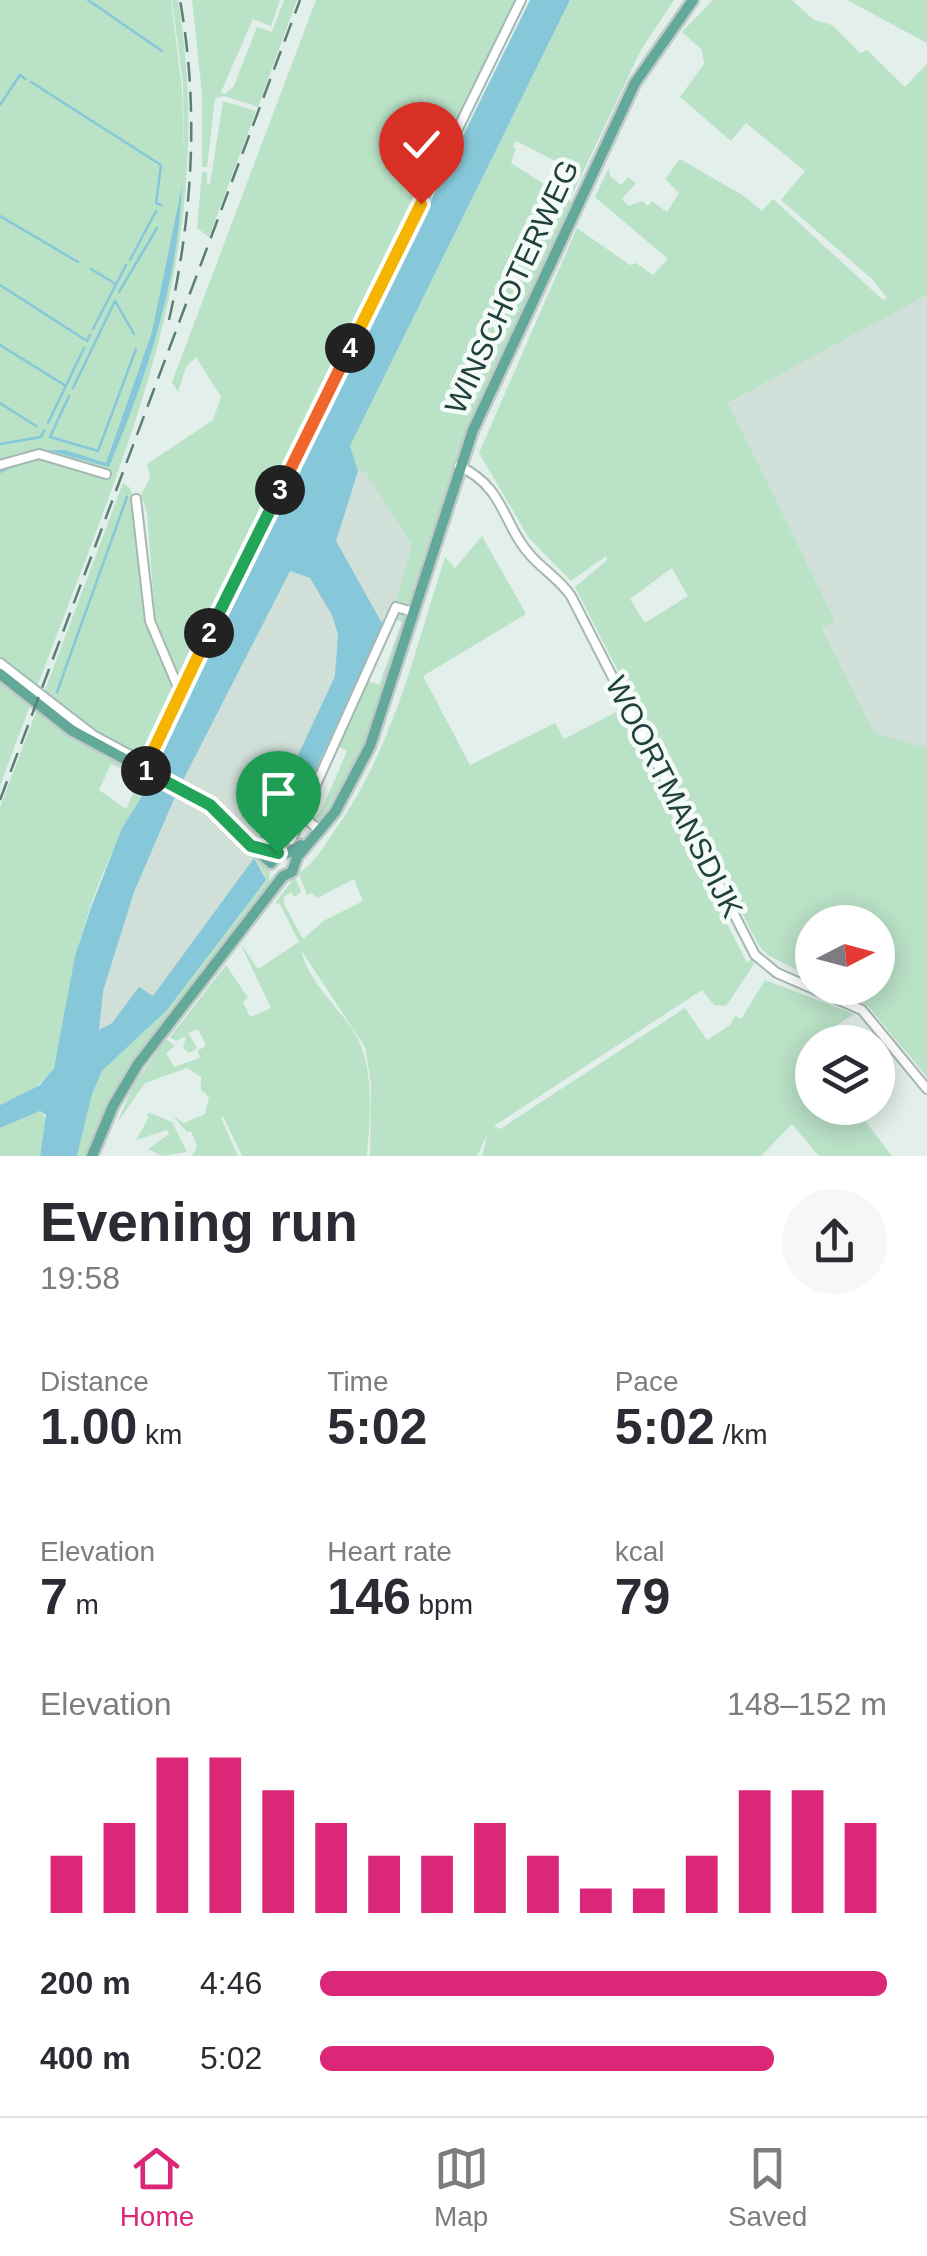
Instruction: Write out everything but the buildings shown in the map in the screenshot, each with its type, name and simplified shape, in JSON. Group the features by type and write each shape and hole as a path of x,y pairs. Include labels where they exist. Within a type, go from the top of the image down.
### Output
{"main road":[{"name":"WINSCHOTERWEG","path":"281,863 322,830 360,768 382,719 459,466 635,83 693,0"},
{"path":"0,674 71,730 143,765 210,805 251,846 281,863 265,899 138,1064 113,1106 92,1156"},
{"name":"WINSCHOTERWEG","path":"281,863 318,830 337,805"}],"street":[{"path":"0,663 94,735 143,765 520,0"},
{"path":"0,465 40,454 106,474"},
{"name":"WOORTMANSDIJK","path":"459,466 496,494 532,558 559,580 571,596 755,955 777,973 862,1010 927,1089"},
{"path":"136,499 150,621 180,692"},
{"path":"291,840 396,607 413,612"},
{"path":"300,814 318,830"}],"shaded area":[{"path":"927,295 927,748 874,734 822,627 834,622 728,403"},
{"path":"360,460 418,550 407,579 282,849 268,865 271,873 190,985 91,1055 118,907 250,620"}],"green space":[{"path":"0,0 171,0 182,90 184,160 183,83 172,0 178,0 188,91 186,178 176,263 158,345 105,508 42,674 36,688 25,681 21,693 30,705 0,786"},
{"path":"192,0 280,0 271,26 253,19 221,92 225,94 234,86 257,27 272,32 284,0 297,0 258,107 224,96 215,98 207,167 202,167 202,93"},
{"path":"316,0 516,0 180,683 155,619 147,512 141,495 150,478 147,464 213,420 221,397 196,357 186,367 178,392 172,382"},
{"path":"570,0 674,0 642,48 571,197 568,180 573,170 516,141 513,147 516,148 511,163 575,204 458,455 414,598 409,604 400,605 401,601 396,601 412,545 365,471 358,471 350,446"},
{"path":"713,0 792,0 814,20 832,25 860,53 867,50 905,87 927,64 927,295 728,403 835,621 822,628 874,733 927,748 927,1077 895,1038 895,1025 884,1025 866,1005 895,1005 895,905 795,905 795,969 769,956 759,946 575,587 607,560 606,556 571,581 529,538 479,453 577,228 630,265 636,263 653,275 668,259 595,197 609,168 610,176 621,185 628,177 636,183 622,199 629,206 642,201 648,206 652,201 667,212 679,193 665,179 680,159 744,196 762,211 773,199 883,300 887,298 872,279 781,200 805,171 746,123 731,141 680,97 704,64 702,50 682,32","holes":["672,568 688,596 645,623 630,599"]},
{"path":"847,0 927,0 927,43"},
{"path":"223,101 256,111 209,237 197,228 202,172 207,172 210,184"},
{"path":"123,483 130,488 137,513 144,609 176,693 146,755 140,758 105,739 44,693"},
{"path":"482,536 526,614 423,676 470,765 555,723 564,739 618,711 747,963 751,959 754,964 726,1006 714,1005 702,990 494,1126 500,1129 685,1008 707,1040 730,1025 735,1016 741,1019 765,980 795,991 795,1005 830,1005 854,1014 837,1025 795,1025 795,1125 868,1125 892,1156 819,1156 792,1124 761,1156 482,1156 488,1133 477,1156 370,1156 371,1083 365,1047 301,950 309,971 359,1041 368,1073 367,1156 242,1156 223,1116 238,1156 192,1156 197,1146 191,1131 187,1132 173,1116 184,1123 205,1114 209,1097 201,1090 201,1077 187,1068 145,1083 117,1123 133,1086 166,1039 175,1046 166,1053 174,1067 200,1058 198,1051 206,1045 198,1029 188,1033 197,1048 189,1053 183,1048 186,1036 176,1041 170,1037 226,965 248,998 243,1002 250,1017 271,1008 240,943 258,969 299,942 280,904 275,903 295,877 301,892 294,897 291,892 284,897 284,904 303,939 325,920 363,901 354,879 317,898 312,893 307,895 299,873 322,849 371,768 400,700 445,557 455,568"},
{"path":"402,612 406,623 371,731 355,768 318,824 312,820 322,809 347,751 334,744 364,680 379,685 402,622 395,619"},
{"path":"38,707 126,764 125,770 111,764 99,790 126,809 140,778 129,768 154,778 117,842 97,888 72,971 51,1072 35,1088 0,1105 0,807"},
{"path":"225,825 267,863 270,882 152,1039 88,1156 77,1156 92,1094 102,1071 149,1027 266,874"},
{"path":"40,1111 46,1118 40,1156 0,1156 0,1128"},
{"path":"146,1114 172,1122 187,1152 162,1156 148,1149 169,1134 167,1130 136,1140 149,1117"}],"water":[{"path":"530,0 570,0 350,446 358,471 336,541 383,625 283,840 264,845 260,837 335,676 338,634 332,615 310,578 290,571 178,790 134,892 103,991 99,1030 112,1023 139,987 153,996 254,858 266,880 167,1010 102,1071 92,1094 77,1156 40,1156 46,1115 40,1111 0,1128 0,1105 40,1085 54,1068 75,956 122,828 151,782 157,785 165,770 158,767 177,715"},
{"path":"182,186 174,258 158,329 109,467 47,450 65,450 106,463 152,332"}],"waterway":[{"path":"88,0 162,51"},
{"path":"0,105 20,75 26,79"},
{"path":"31,82 161,165 156,203 161,205"},
{"path":"130,260 156,211"},
{"path":"0,216 78,262"},
{"path":"119,292 157,228"},
{"path":"93,329 126,265"},
{"path":"91,269 114,283"},
{"path":"0,285 87,341 90,335"},
{"path":"73,388 115,301 134,334"},
{"path":"0,345 66,386"},
{"path":"48,423 84,348"},
{"path":"69,396 50,437 98,451 136,349"},
{"path":"0,403 36,426"},
{"path":"0,444 41,437 44,430"},
{"path":"0,472 16,464"},
{"path":"57,692 127,497"}],"railway":[{"path":"169,320 184,240 191,160 190,80 180,0"},
{"path":"0,800 300,0"}],"route":[{"path":"278,853 251,846 210,805 140,768 152,753 421,204"}]}
